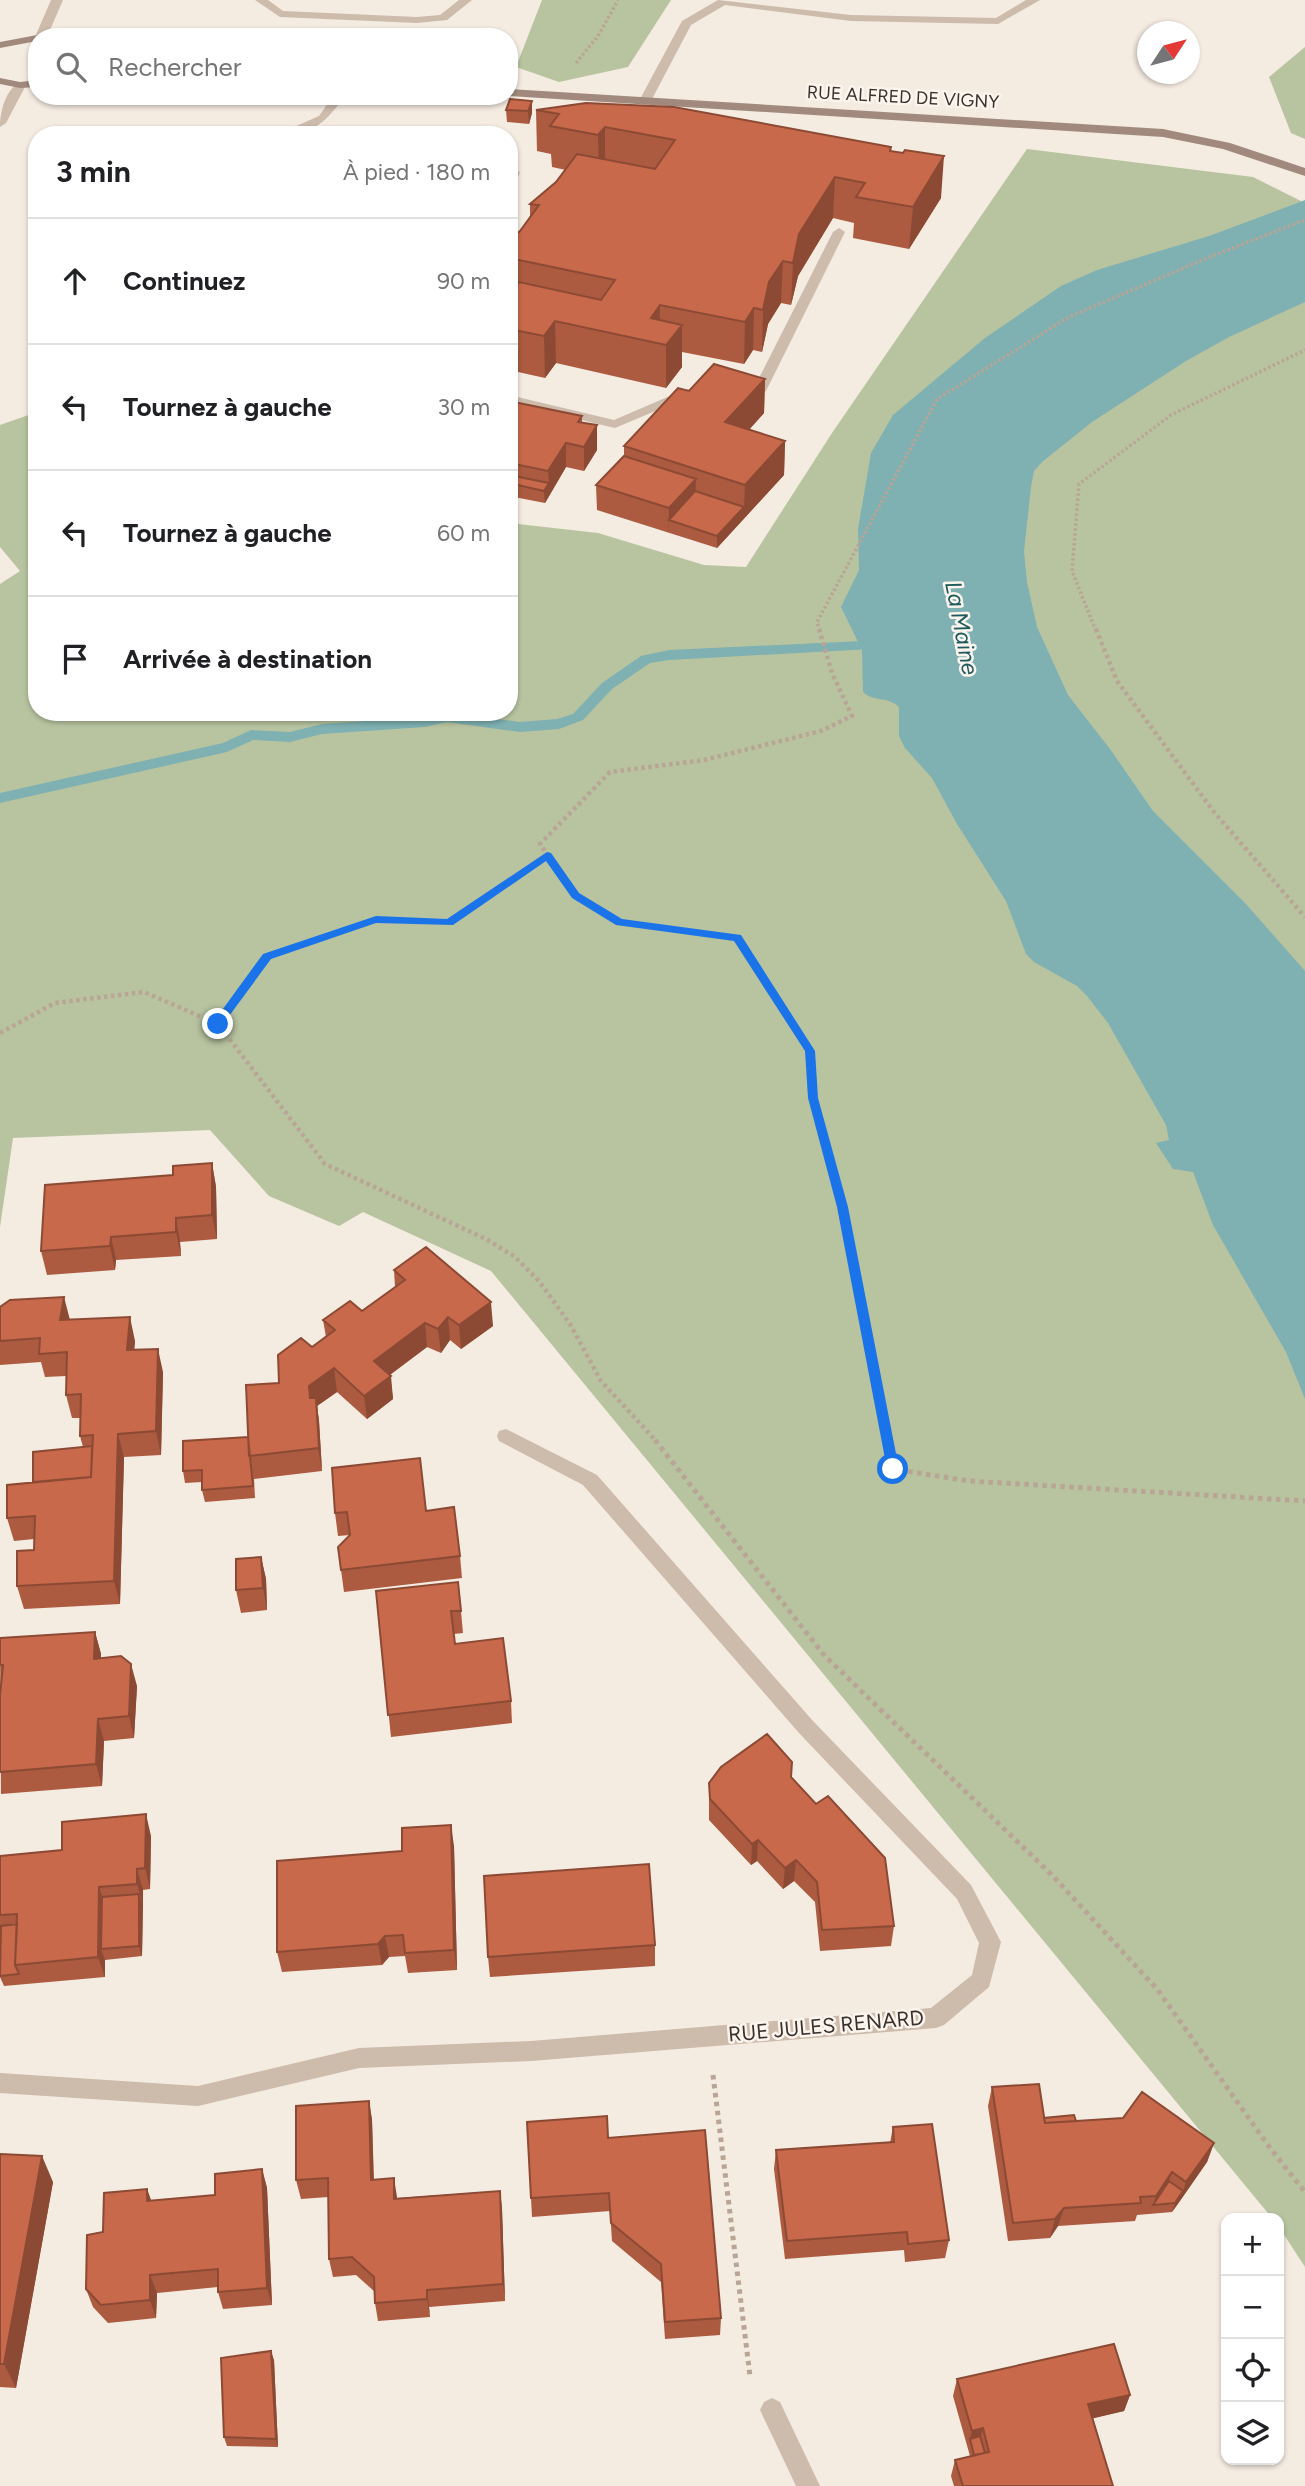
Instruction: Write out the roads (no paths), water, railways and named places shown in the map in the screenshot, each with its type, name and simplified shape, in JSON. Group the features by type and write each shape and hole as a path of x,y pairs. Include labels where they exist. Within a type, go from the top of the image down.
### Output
{"main road":[{"path":"0,45 28,40"},
{"path":"0,81 28,84"},
{"name":"RUE ALFRED DE VIGNY","path":"518,92 1163,133 1226,146 1291,165 1305,172"}],"street":[{"path":"44,28 57,0"},
{"path":"261,0 280,14 417,20 443,18 466,0"},
{"path":"646,100 686,23 725,1 851,18 998,20 1034,0"},
{"path":"0,123 20,85"},
{"path":"307,126 323,118 332,105"},
{"path":"736,386 759,391 839,232"},
{"path":"518,401 615,424 700,387"},
{"name":"RUE JULES RENARD","path":"0,2083 198,2096 359,2058 531,2051 936,2018 981,1980 990,1941 964,1892 806,1727 590,1480 506,1436"},
{"path":"772,2410 808,2486"}],"water":[{"name":"La Maine","path":"1305,200 1305,302 1229,337 1186,361 1092,422 1042,462 1034,471 1024,551 1027,582 1037,627 1068,695 1153,811 1245,903 1305,971 1305,1399 1286,1352 1213,1225 1193,1172 1173,1169 1156,1143 1169,1140 1166,1125 1108,1023 1077,986 1034,962 1026,954 1006,901 957,824 932,778 905,748 899,736 899,707 863,692 862,650 841,607 859,570 858,529 871,453 893,415 985,338 1061,286 1097,270 1209,236"}],"waterway":[{"path":"476,721 520,727 559,724 578,717 607,686 646,659 669,655 884,645"},
{"path":"0,798 227,747 251,735 290,737 322,729 429,721"}]}
